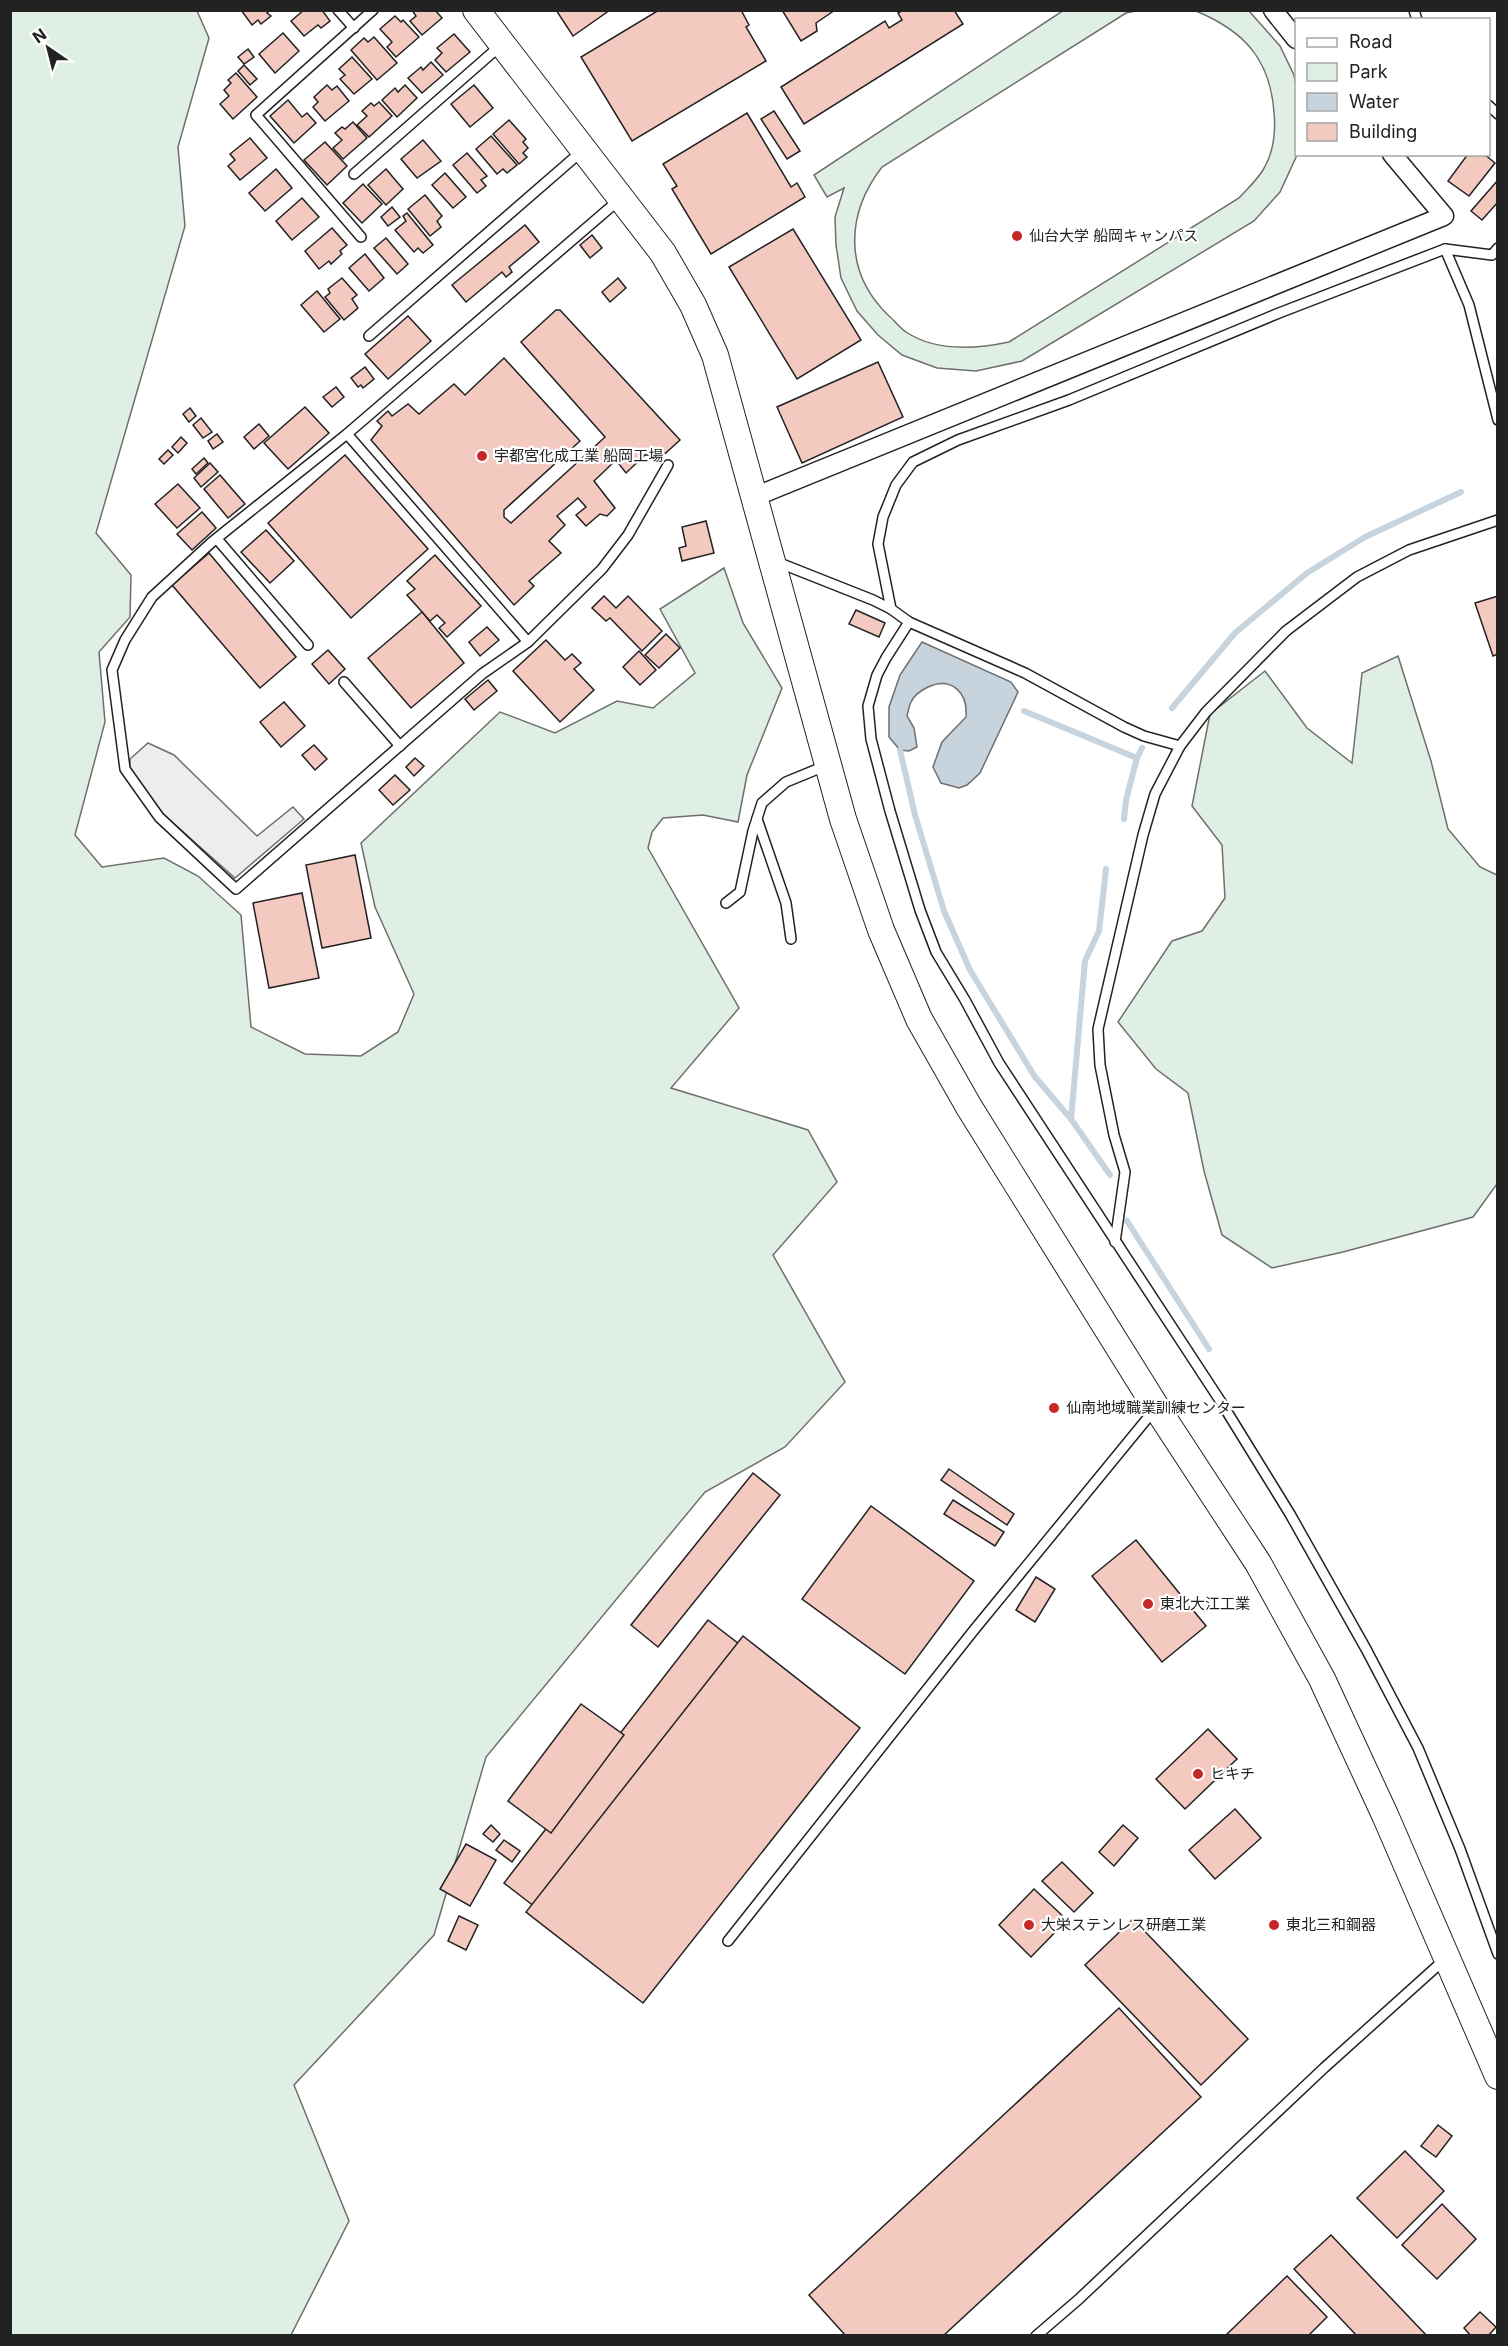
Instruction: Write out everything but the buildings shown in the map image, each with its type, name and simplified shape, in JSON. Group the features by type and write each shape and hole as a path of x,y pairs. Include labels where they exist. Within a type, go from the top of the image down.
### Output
{"street":[{"path":"476,10 663,253 693,305 715,355 843,819 881,930 919,1019 969,1107 1156,1407 1258,1563 1322,1679 1385,1815 1497,2076"},
{"path":"1273,10 1295,38"},
{"path":"754,497 1444,216 1394,156"}],"lane":[{"path":"338,10 354,28"},
{"path":"361,237 256,115 373,10"},
{"path":"354,174 502,44"},
{"path":"369,336 583,149"},
{"path":"622,198 347,434 217,539 152,597 125,640 112,670 125,769 159,817 236,889 482,674 528,642 602,569 628,535 668,465"},
{"path":"891,609 878,544 883,517 896,485 913,462 958,440 1069,400 1268,317 1446,249 1492,255 1497,248"},
{"path":"1446,249 1469,305 1497,420"},
{"path":"347,434 528,642"},
{"path":"1115,1242 1125,1172 1114,1136 1100,1065 1098,1029 1146,825 1155,794 1180,746 1226,690 1286,631 1357,577 1409,550 1497,520"},
{"path":"217,539 308,645"},
{"path":"773,560 891,609 909,622 1025,673 1143,736 1180,746"},
{"path":"909,622 877,675 868,706 871,739 920,910 936,952 999,1063 1221,1402 1277,1493 1366,1649 1418,1748 1460,1849 1497,1954"},
{"path":"344,682 400,746"},
{"path":"726,903 740,892 762,803 786,782 827,764"},
{"path":"757,819 786,903 791,939"},
{"path":"728,1941 960,1648 1156,1407"},
{"path":"1036,2336 1079,2300 1324,2068 1446,1958"}],"green space":[{"path":"1064,10 1136,11 1126,13 882,167 861,204 856,224 857,263 874,299 904,330 930,343 943,346 970,347 1009,342 1239,198 1261,174 1270,156 1275,127 1267,77 1252,49 1241,38 1213,19 1196,11 1249,11 1280,46 1294,75 1297,156 1280,192 1254,221 1022,361 976,371 937,368 902,355 878,335 857,311 841,278 836,245 835,217 844,188 827,197 814,175"},
{"path":"11,11 197,11 209,38 178,147 185,226 96,533 131,575 130,617 99,652 105,722 75,835 102,867 164,858 198,876 241,915 251,1027 305,1054 361,1056 398,1032 414,994 375,907 361,843 500,712 555,733 617,701 653,708 695,673 660,609 724,568 743,623 782,688 747,775 738,822 703,815 663,818 652,832 648,848 739,1008 671,1088 808,1130 837,1182 773,1255 845,1382 785,1447 705,1492 486,1757 434,1935 294,2085 349,2221 291,2335 11,2336"},
{"path":"1398,656 1431,761 1448,829 1480,867 1497,875 1497,1184 1473,1217 1343,1252 1272,1268 1222,1235 1204,1171 1188,1093 1156,1069 1118,1022 1172,941 1202,931 1225,898 1222,845 1192,806 1210,714 1265,671 1307,728 1352,763 1362,673"}],"shaded area":[{"path":"148,743 174,755 257,836 293,807 304,819 235,878 163,814 130,768 130,759"}],"water":[{"path":"922,642 1011,682 1018,692 980,773 967,785 959,788 941,783 933,767 942,742 966,717 964,701 957,689 951,685 937,684 923,690 912,699 907,716 914,728 917,747 909,751 900,750 889,737 889,707 900,675"}],"waterway":[{"path":"1172,708 1235,633 1307,573 1365,537 1461,492"},
{"path":"1024,711 1137,758 1126,800 1124,819"},
{"path":"1137,758 1142,748"},
{"path":"900,750 915,815 944,911 970,970 1035,1077 1071,1119 1110,1175"},
{"path":"1071,1119 1085,961 1099,931 1106,869"},
{"path":"1127,1221 1209,1349"}],"place":[{"name":"仙台大学 船岡キャンパス","path":"1017,236"},
{"name":"宇都宮化成工業 船岡工場","path":"482,456"},
{"name":"仙南地域職業訓練センター","path":"1054,1408"},
{"name":"東北大江工業","path":"1148,1604"},
{"name":"ヒキチ","path":"1198,1774"},
{"name":"大栄ステンレス研磨工業","path":"1029,1925"},
{"name":"東北三和鋼器","path":"1274,1925"}]}
